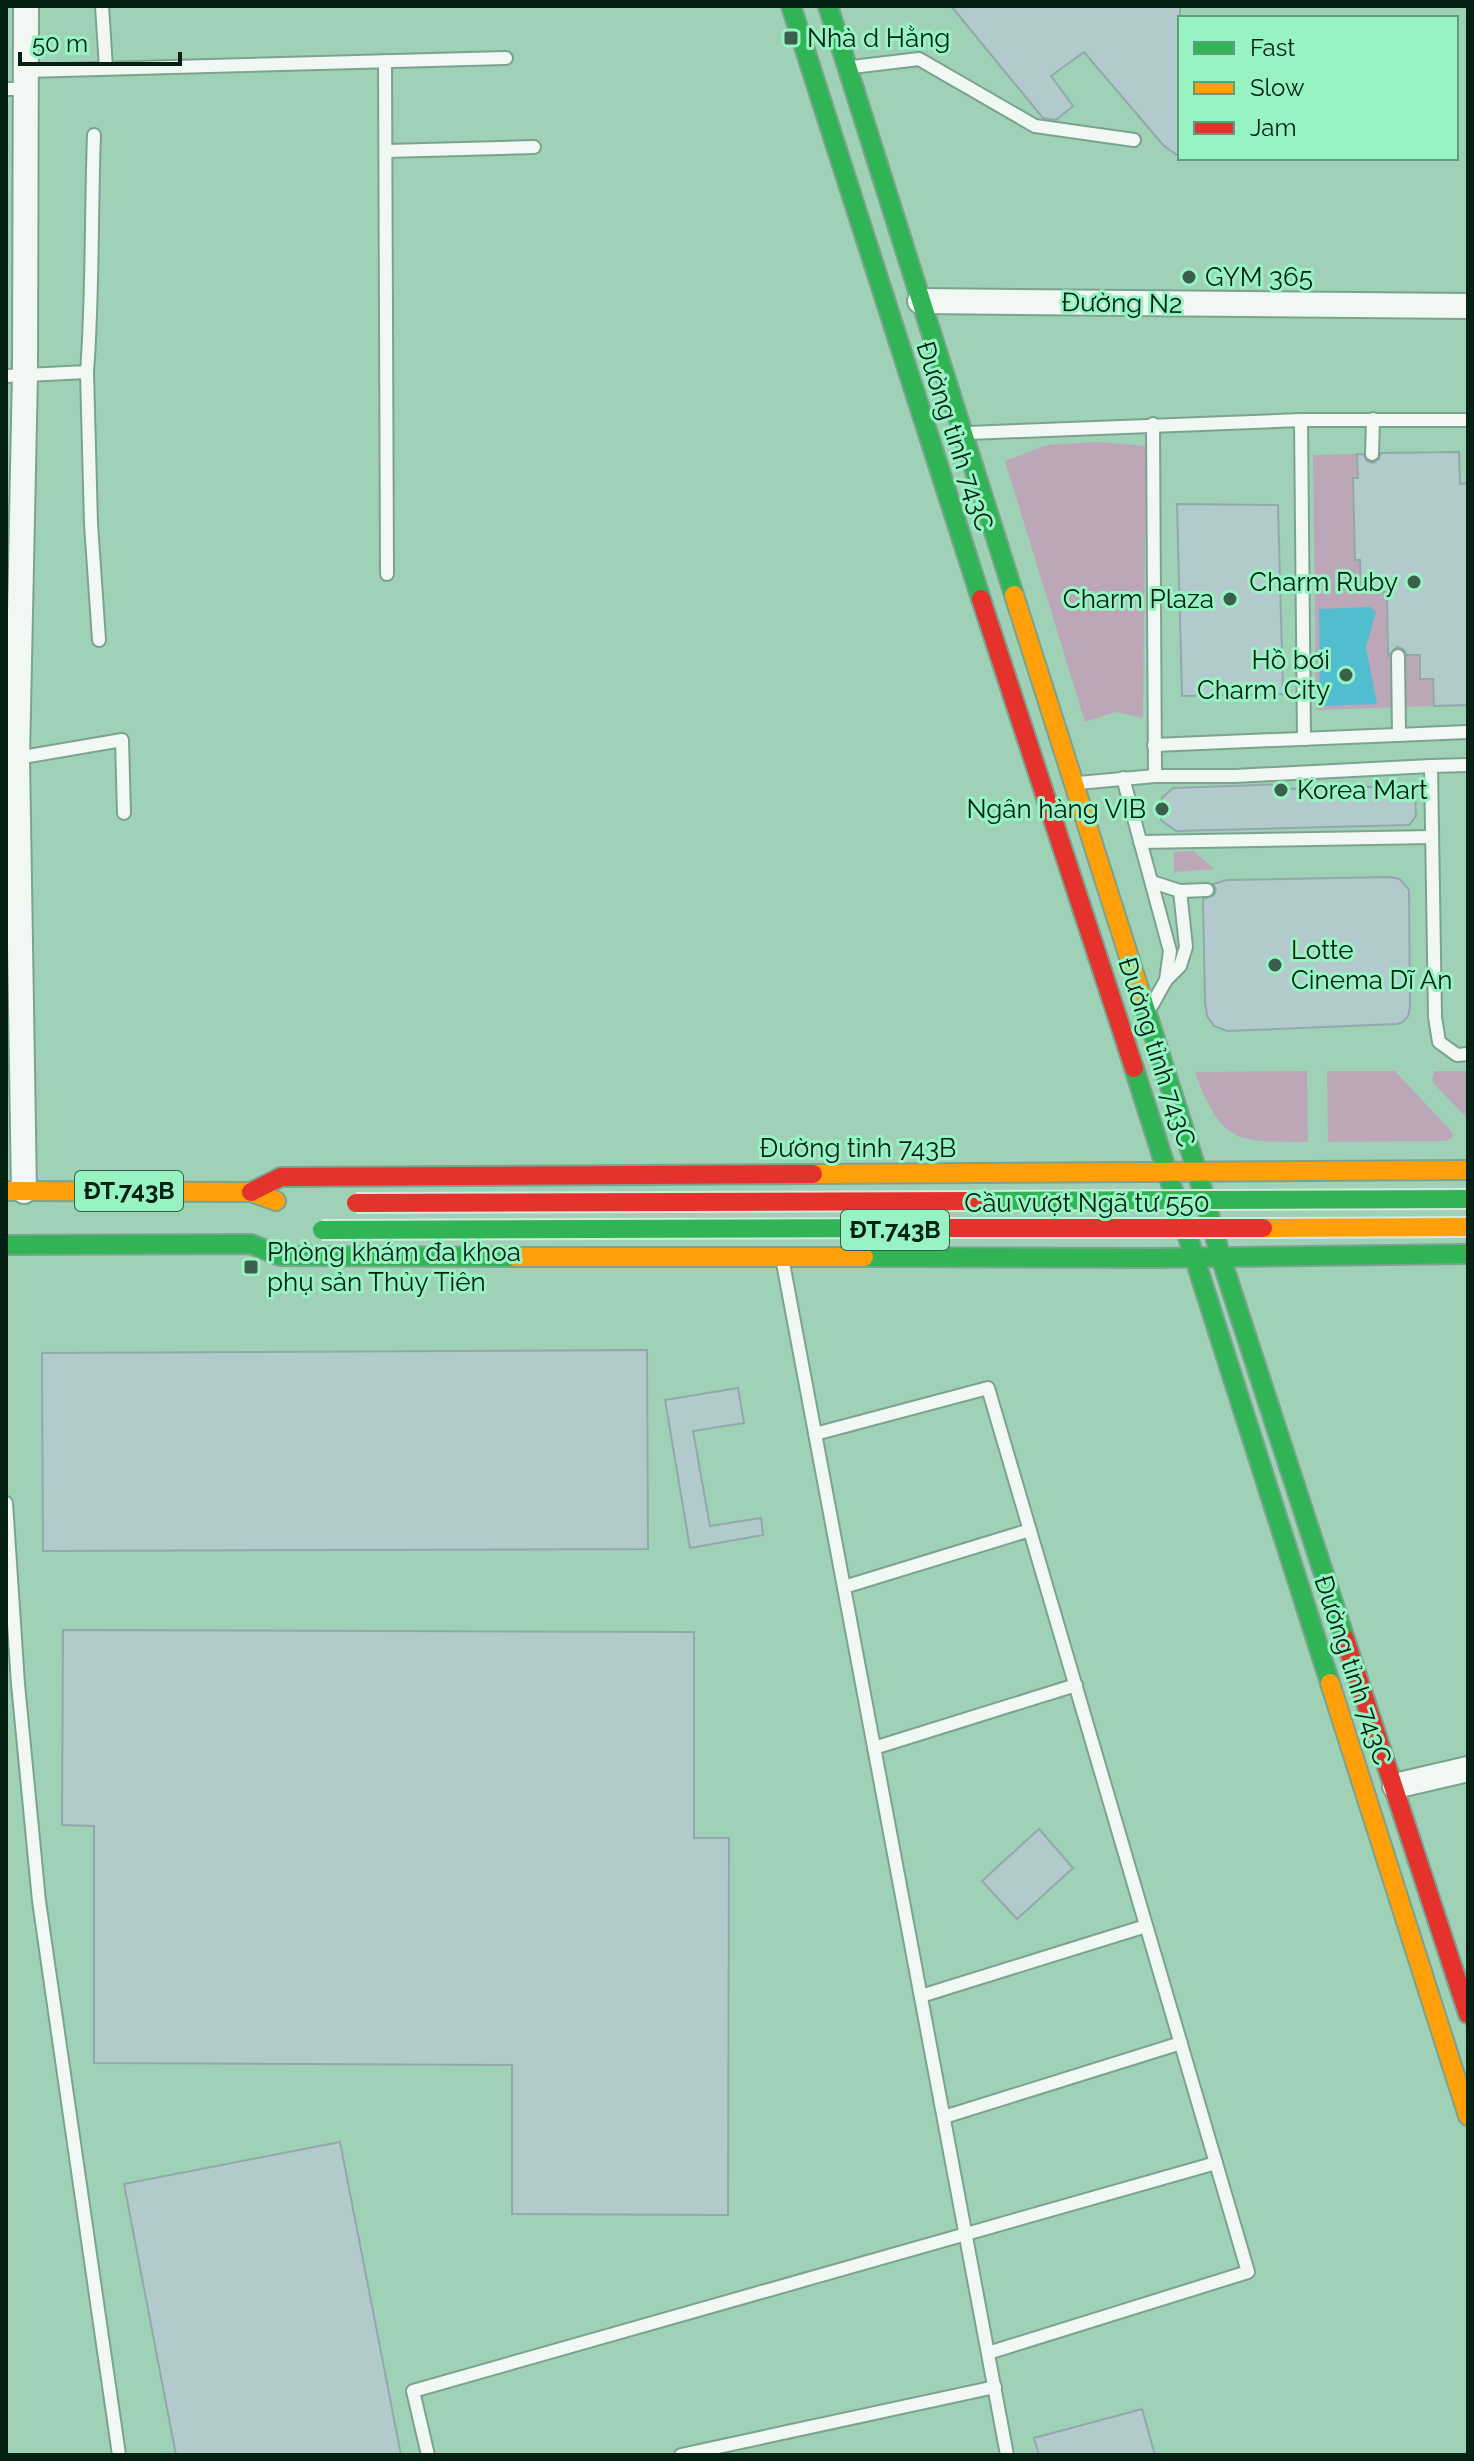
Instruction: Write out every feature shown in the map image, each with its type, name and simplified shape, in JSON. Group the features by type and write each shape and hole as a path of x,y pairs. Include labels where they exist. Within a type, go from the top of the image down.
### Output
{"main road":[{"name":"Đường tỉnh 743C","path":"791,6 887,311 1168,1172 1468,2116"},
{"name":"Đường tỉnh 743C","path":"828,6 1197,1171 1221,1258 1468,2014"},
{"path":"887,311 920,301"},
{"path":"1045,793 1075,783"},
{"name":"Đường tỉnh 743B","path":"251,1192 281,1177 1468,1170"},
{"name":"Đường tỉnh 743B","path":"15,1191 251,1192 281,1202 295,1202"},
{"name":"Cầu vượt Ngã tư 550","path":"340,1203 1468,1199"},
{"name":"Cầu vượt Ngã tư 550","path":"315,1230 1468,1227"},
{"name":"ĐT.743B","path":"251,1244 278,1232"},
{"name":"ĐT.743B","path":"6,1245 251,1244 280,1256 1221,1258 1468,1254"},
{"path":"1356,1766 1385,1758"}],"street":[{"path":"15,1191 17,758 13,665 19,83 26,6"},
{"name":"Đường N2","path":"920,301 1468,306"},
{"path":"1395,1786 1468,1769"}],"lane":[{"path":"102,6 106,68"},
{"path":"19,83 106,68 506,58"},
{"path":"848,68 919,59 1035,126 1134,140"},
{"path":"385,61 387,574"},
{"path":"94,135 92,303 87,372 91,524 99,640"},
{"path":"386,151 534,147"},
{"path":"16,375 87,372"},
{"path":"1372,454 1373,419"},
{"path":"963,433 1301,420 1468,420"},
{"path":"1301,420 1304,739"},
{"path":"1153,424 1155,776"},
{"path":"1398,656 1399,735"},
{"path":"1154,745 1468,732"},
{"path":"17,758 122,740 124,813"},
{"path":"1075,783 1155,776 1235,776 1468,765"},
{"path":"1431,766 1437,1030 1439,1042 1457,1055 1468,1054"},
{"path":"1123,778 1170,951 1166,980 1160,995 1147,1012"},
{"path":"1140,842 1432,837"},
{"path":"1152,882 1180,891 1207,890"},
{"path":"1166,980 1180,966 1186,947 1180,891"},
{"path":"782,1256 1007,2455"},
{"path":"815,1434 988,1388 1248,2272 988,2353"},
{"path":"6,1503 18,1684 39,1901 119,2455"},
{"path":"844,1587 1030,1530"},
{"path":"874,1748 1076,1685"},
{"path":"921,1996 1146,1926"},
{"path":"944,2117 1181,2043"},
{"path":"428,2455 413,2391 1216,2163"},
{"path":"681,2455 995,2387"}],"shaded area":[{"path":"1097,442 1146,446 1143,718 1116,712 1085,722 1005,461 1047,445"},
{"path":"1357,454 1358,478 1354,478 1355,560 1360,560 1361,592 1387,592 1388,655 1420,655 1420,679 1433,679 1434,706 1316,710 1313,455"},
{"path":"1193,851 1214,869 1174,872 1174,852"},
{"path":"1307,1071 1308,1142 1264,1141 1235,1134 1223,1126 1214,1113 1195,1072"},
{"path":"1327,1071 1395,1071 1452,1132 1453,1137 1446,1141 1328,1142"},
{"path":"1434,1071 1468,1071 1468,1119 1434,1084"}],"water":[{"name":"Hồ bơi Charm City","path":"1370,607 1376,612 1366,647 1377,704 1320,706 1319,609"}],"building":[{"path":"951,6 1180,6 1178,156 1164,146 1084,52 1051,76 1073,106 1056,120 1043,118"},
{"name":"Charm Ruby","path":"1459,452 1460,484 1468,483 1468,705 1434,706 1433,679 1420,679 1420,655 1407,655 1397,647 1388,656 1387,592 1361,592 1360,560 1355,560 1353,478 1358,478 1357,454 1363,454 1367,461 1373,463 1381,453"},
{"name":"Charm Plaza","path":"1177,504 1278,505 1283,694 1182,696"},
{"path":"1288,784 1288,789 1405,786 1415,794 1416,816 1409,825 1176,831 1161,820 1162,798 1173,788"},
{"path":"1400,879 1409,890 1410,1008 1403,1022 1227,1031 1214,1026 1207,1016 1205,1003 1203,899 1214,895 1216,889 1213,884 1227,880"},
{"path":"647,1350 648,1549 43,1551 42,1353"},
{"path":"738,1388 744,1423 693,1431 710,1526 761,1518 763,1535 690,1548 665,1400"},
{"path":"63,1630 694,1632 694,1838 729,1838 728,2215 512,2214 512,2065 94,2063 94,1826 62,1825"},
{"path":"1039,1829 1073,1868 1017,1919 982,1881"},
{"path":"340,2142 401,2455 176,2455 124,2184"},
{"path":"1142,2409 1155,2455 1039,2455 1034,2438"}],"traffic: fast":[{"path":"791,6 981,599"},
{"path":"828,6 1014,595"},
{"path":"1141,995 1221,1258 1345,1639"},
{"path":"1134,1068 1330,1683"},
{"path":"974,1201 1468,1199"},
{"path":"322,1230 908,1228"},
{"path":"6,1245 251,1244 280,1256 515,1257"},
{"path":"864,1257 1153,1258 1468,1254"}],"traffic: slow":[{"path":"1014,595 1141,995"},
{"path":"813,1174 1468,1170"},
{"path":"6,1191 251,1192 276,1201"},
{"path":"1263,1228 1468,1227"},
{"path":"515,1257 864,1257"},
{"path":"1330,1683 1468,2116"}],"traffic: jam":[{"path":"981,599 1134,1068"},
{"path":"251,1192 281,1177 813,1174"},
{"path":"356,1203 974,1201"},
{"path":"908,1228 1263,1228"},
{"path":"1345,1639 1468,2014"}],"place":[{"name":"Nhà d Hằng","path":"791,38"},
{"name":"GYM 365","path":"1189,277"},
{"name":"Charm Ruby","path":"1414,582"},
{"name":"Charm Plaza","path":"1230,599"},
{"name":"Hồ bơi Charm City","path":"1346,675"},
{"name":"Korea Mart","path":"1281,790"},
{"name":"Ngân hàng VIB","path":"1162,809"},
{"name":"Lotte Cinema Dĩ An","path":"1275,965"},
{"name":"Phòng khám đa khoa phụ sản Thủy Tiên","path":"251,1267"}]}
